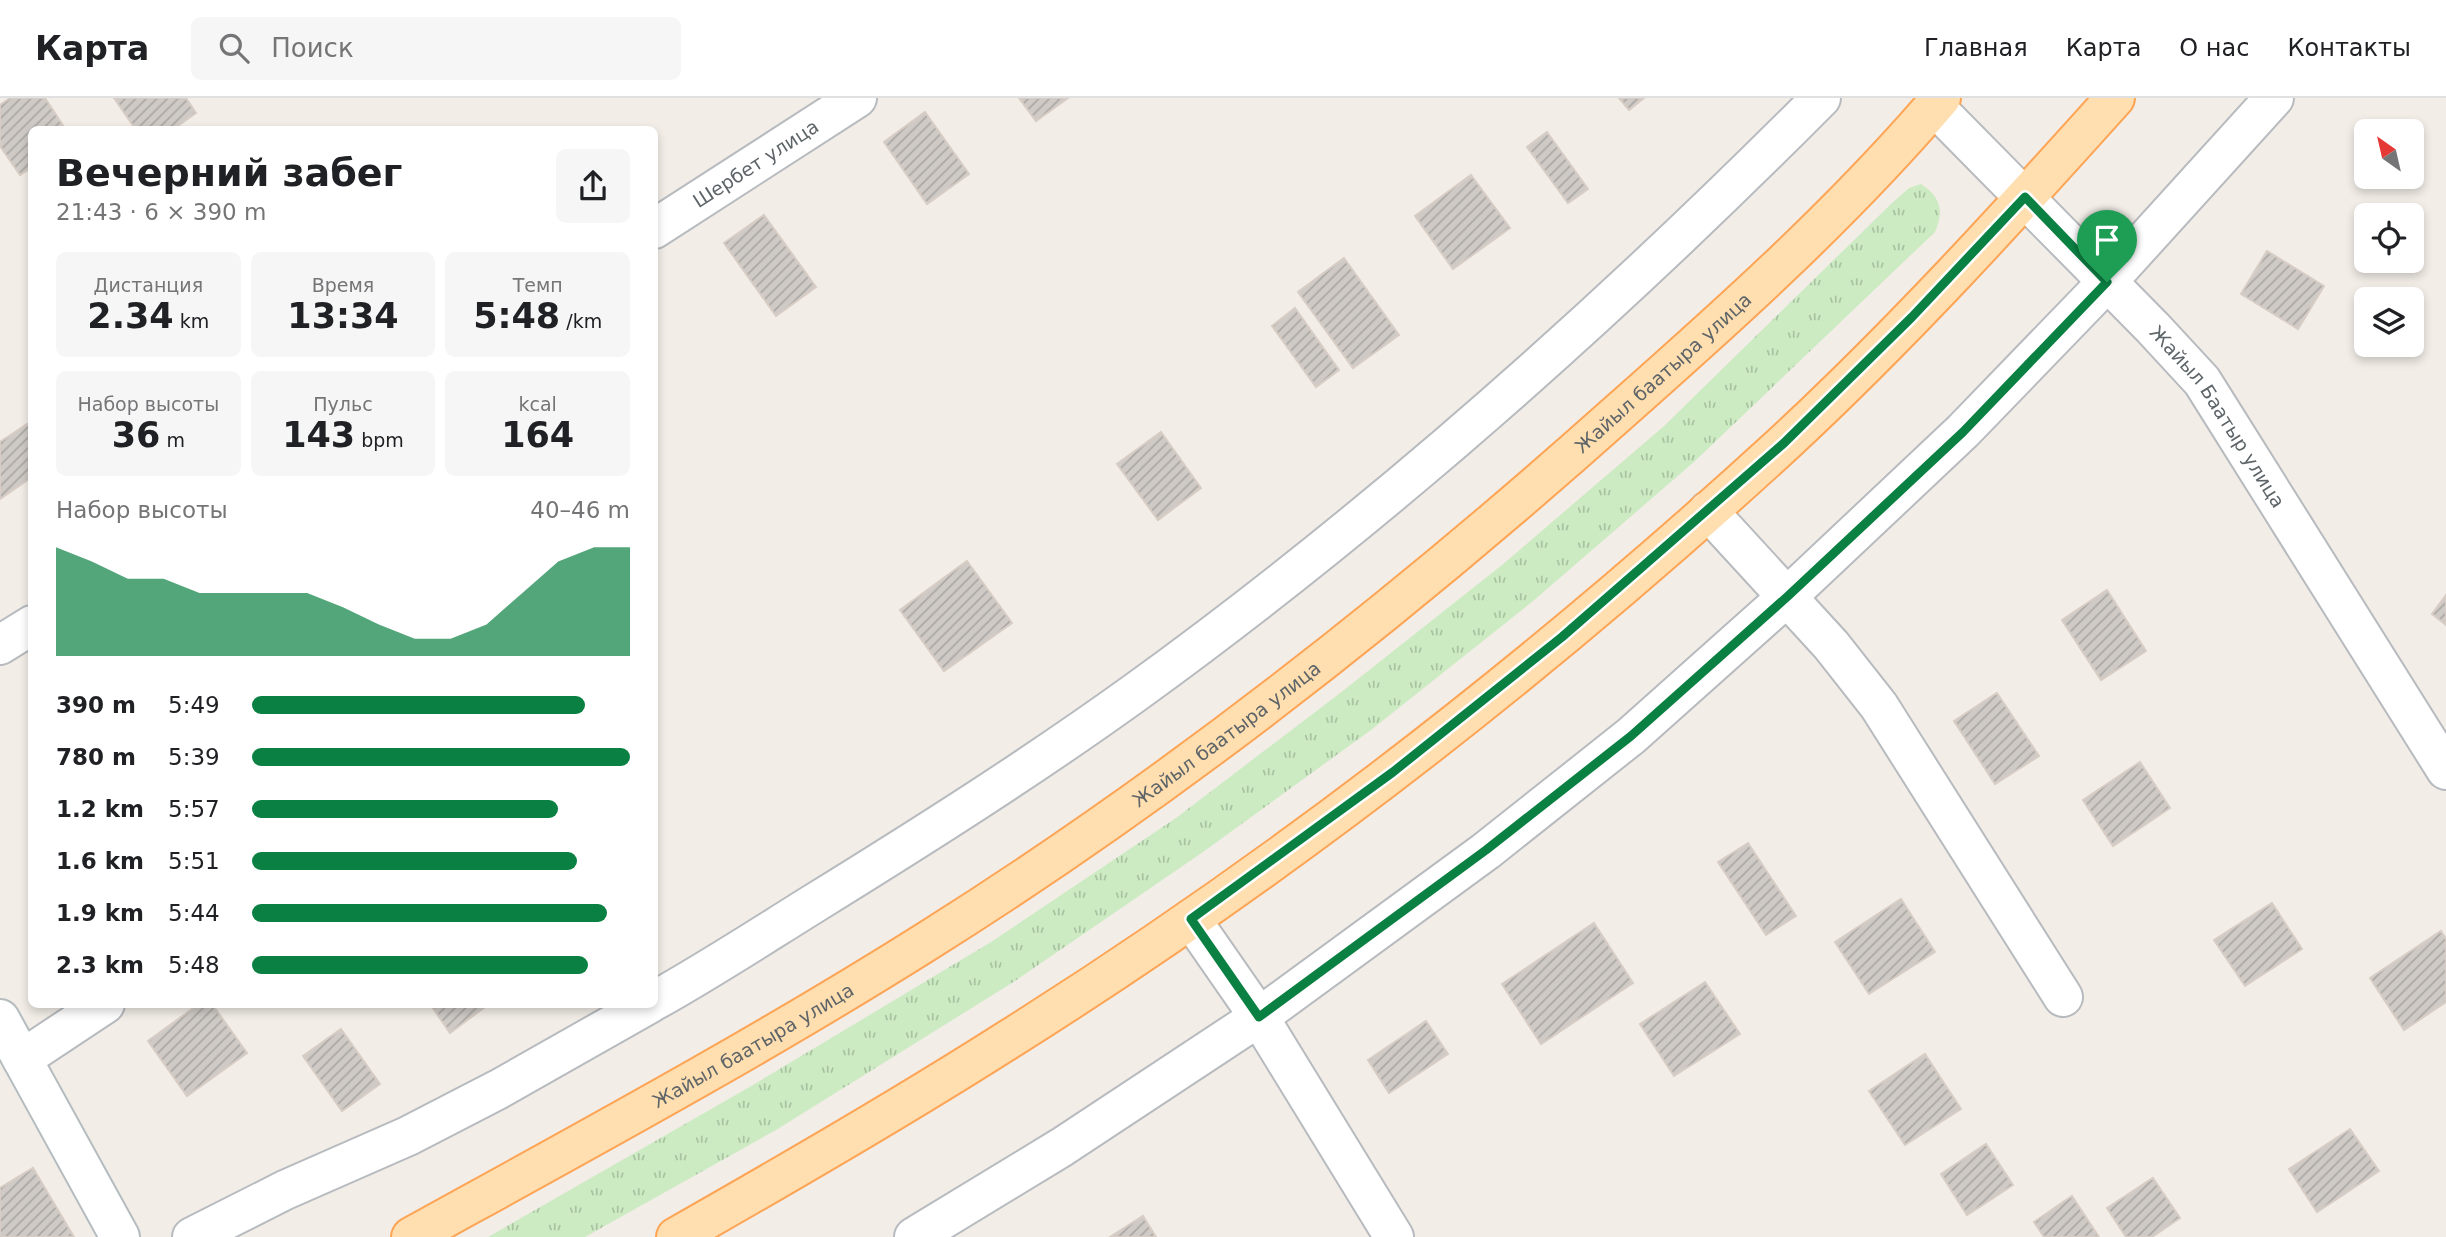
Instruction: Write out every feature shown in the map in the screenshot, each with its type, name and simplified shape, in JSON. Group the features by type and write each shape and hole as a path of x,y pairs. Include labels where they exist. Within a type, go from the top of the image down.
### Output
{"main road":[{"path":"676,1237 816,1158 1006,1042 1191,919 1393,772 1562,637 1708,511 1803,424 1921,307 2115,98"},
{"name":"Жайыл баатыра улица","path":"411,1237 766,1039 930,939 1128,807 1316,667 1504,516 1693,347 1831,217 1938,102"}],"street":[{"name":"Шербет улица","path":"658,226 808,112 857,98"},
{"path":"658,999 1004,783 1136,692 1260,599 1373,510 1487,414 1693,225 1821,98"},
{"path":"914,1237 1062,1147 1259,1017 1475,859 1621,744 1788,596 1963,432 2107,282 2274,98"},
{"name":"Жайыл Баатыр улица","path":"1938,102 2202,382 2446,770"},
{"path":"1708,511 1831,645 1879,706 2063,998"},
{"path":"0,645 28,628"},
{"path":"1191,919 1259,1017 1394,1237"},
{"path":"22,1059 99,1008"},
{"path":"192,1237 285,1190 408,1136 499,1089 642,1008"},
{"path":"0,1019 120,1237"}],"green space":[{"path":"1921,184 1933,194 1939,205 1935,232 1695,461 1532,602 1371,730 1203,852 1015,981 776,1130 585,1237 488,1237 753,1085 991,942 1176,818 1502,565 1663,427 1892,203 1909,188"}],"building":[{"path":"10,98 45,98 63,126 28,126 28,170 20,175 0,146 0,105"},
{"path":"114,98 186,98 196,113 178,126 133,126"},
{"path":"1019,98 1068,98 1036,121"},
{"path":"1619,98 1644,98 1629,110"},
{"path":"925,112 969,174 927,204 884,142"},
{"path":"1547,132 1588,189 1568,203 1527,147"},
{"path":"1471,175 1510,228 1453,269 1415,216"},
{"path":"764,215 816,287 776,316 724,243"},
{"path":"2267,251 2324,286 2298,329 2241,294"},
{"path":"1344,258 1399,335 1353,368 1298,292"},
{"path":"1295,308 1339,370 1316,387 1272,326"},
{"path":"28,425 28,480 0,499 0,442"},
{"path":"1161,432 1201,488 1158,520 1117,464"},
{"path":"967,561 1012,623 944,671 900,610"},
{"path":"2107,590 2146,651 2101,680 2062,620"},
{"path":"2446,595 2446,625 2432,614"},
{"path":"1997,693 2039,756 1995,784 1954,721"},
{"path":"2140,762 2170,808 2113,846 2083,800"},
{"path":"1748,843 1796,916 1766,935 1718,862"},
{"path":"1901,899 1935,952 1869,994 1835,942"},
{"path":"2272,903 2302,949 2245,986 2214,940"},
{"path":"1594,923 1633,983 1541,1044 1502,984"},
{"path":"2441,931 2446,939 2446,1002 2404,1030 2370,978"},
{"path":"1705,982 1740,1034 1674,1076 1640,1024"},
{"path":"193,1008 215,1008 247,1053 187,1096 148,1041"},
{"path":"433,1008 484,1008 450,1033"},
{"path":"1426,1021 1448,1054 1389,1093 1368,1060"},
{"path":"341,1029 380,1084 342,1111 303,1056"},
{"path":"1925,1054 1961,1109 1905,1145 1869,1091"},
{"path":"2350,1129 2379,1171 2317,1212 2289,1169"},
{"path":"1986,1144 2013,1185 1967,1215 1941,1174"},
{"path":"33,1168 74,1237 0,1237 0,1188"},
{"path":"2153,1178 2180,1218 2152,1237 2126,1237 2107,1208"},
{"path":"2072,1196 2099,1237 2044,1237 2034,1222"},
{"path":"1143,1216 1156,1237 1110,1237"}],"route":[{"path":"2025,197 2107,282 1963,432 1788,596 1631,736 1486,850 1259,1017 1191,919 1393,772 1562,637 1708,511 1784,443 1912,317 2025,197"}]}
